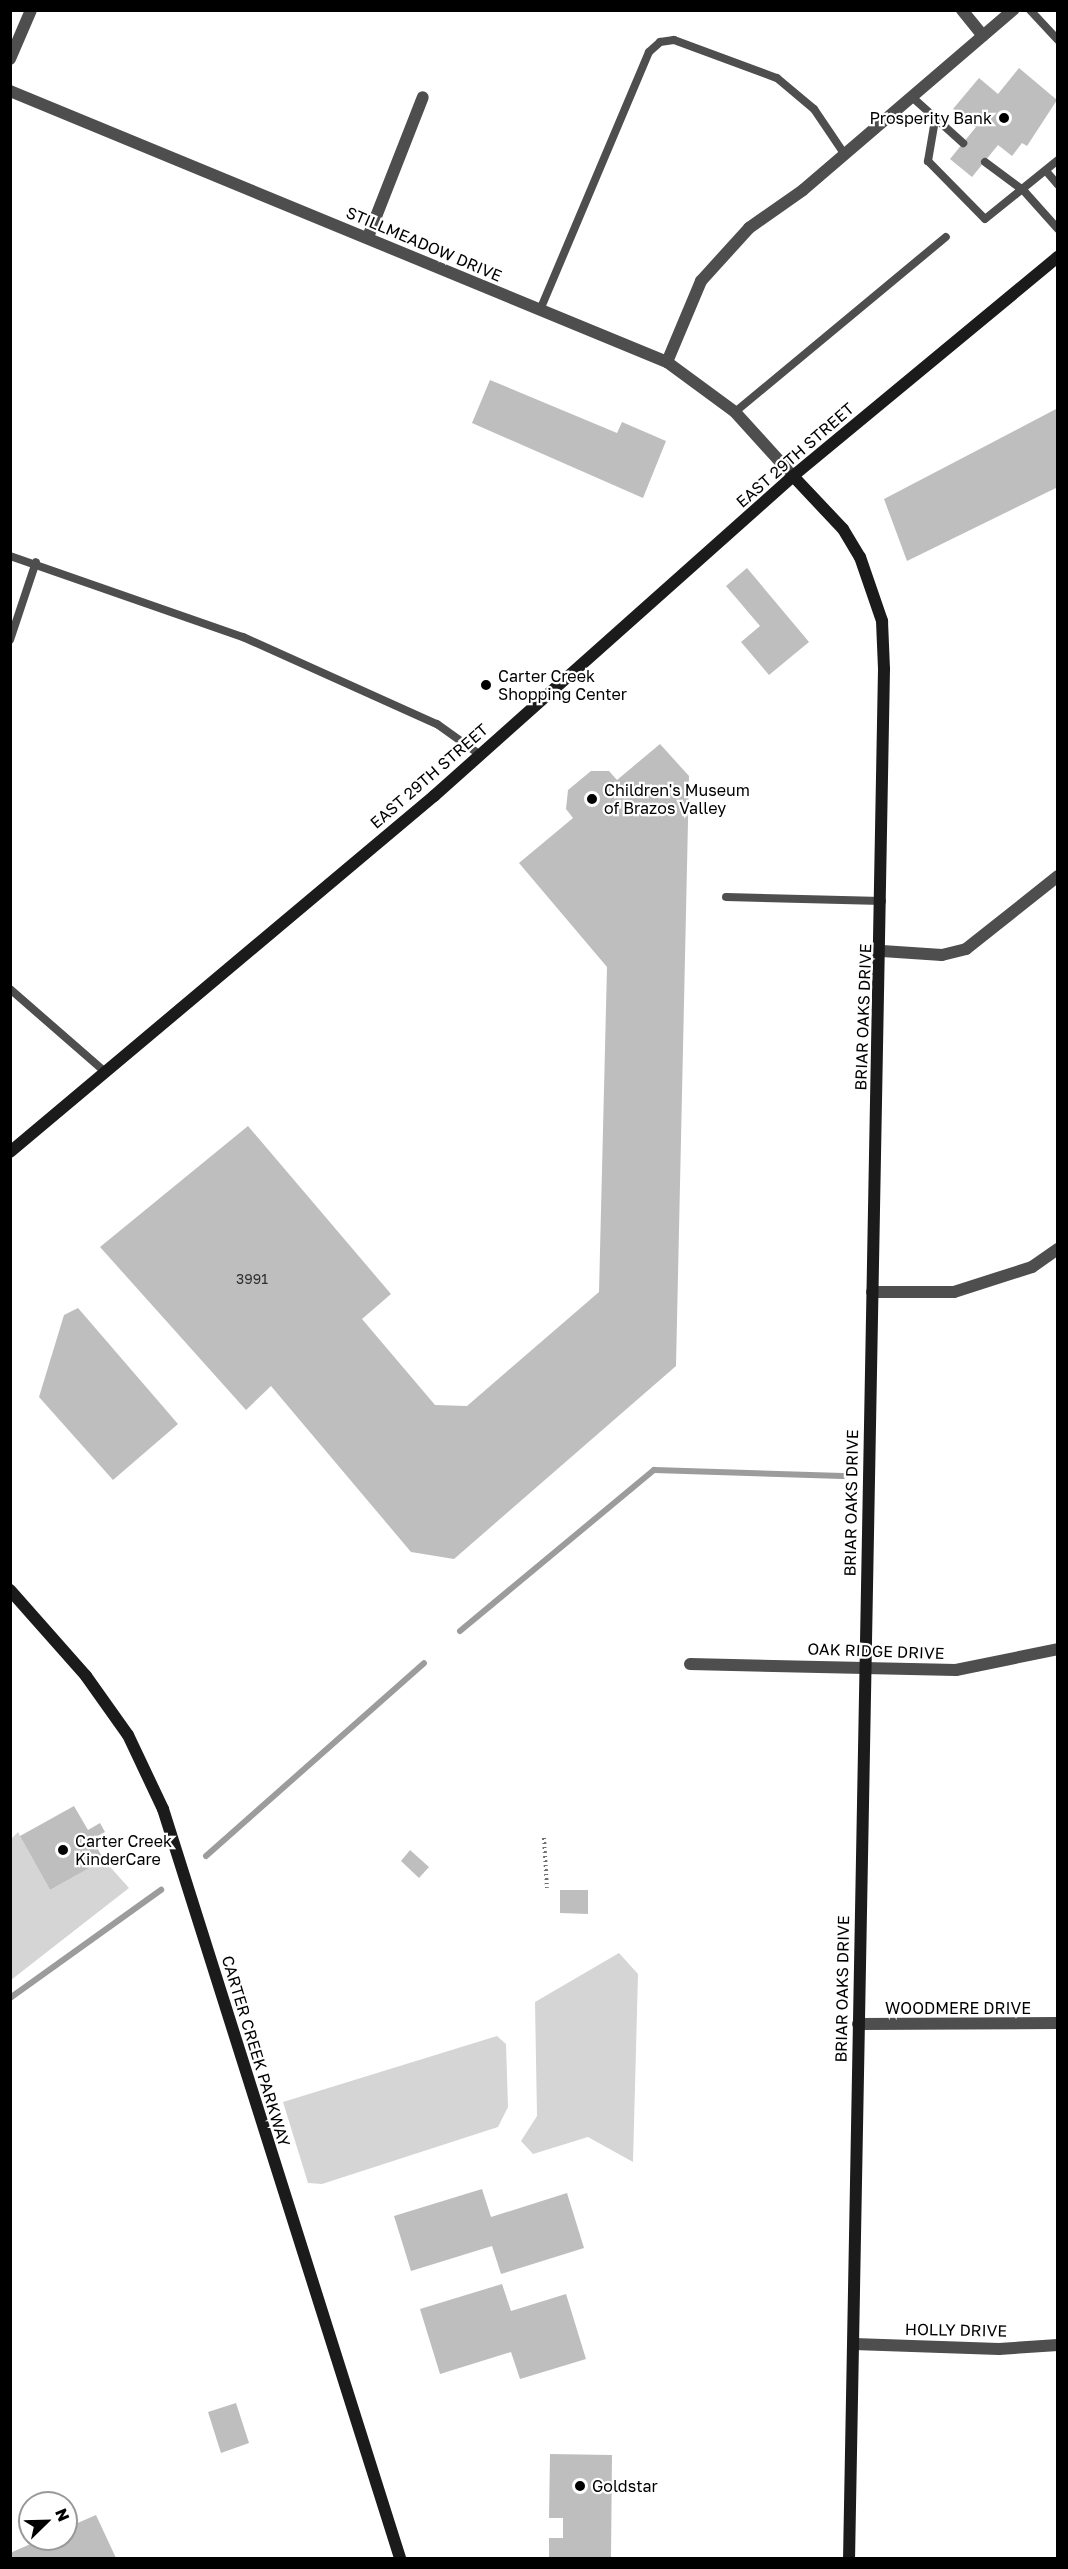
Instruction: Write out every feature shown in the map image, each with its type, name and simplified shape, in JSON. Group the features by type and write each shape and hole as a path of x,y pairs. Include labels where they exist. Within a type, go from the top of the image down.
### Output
{"street":[{"path":"10,58 31,10"},
{"path":"962,10 983,36"},
{"path":"667,362 701,282 749,228 845,154 1013,10"},
{"name":"STILLMEADOW DRIVE","path":"10,91 667,362 735,412 793,476"},
{"path":"368,237 423,97"},
{"name":"EAST 29TH STREET","path":"10,1152 479,754 793,476 1058,257"},
{"name":"BRIAR OAKS DRIVE","path":"793,476 848,538 874,588 882,621 882,951 864,1665 849,2559"},
{"path":"882,951 942,955 966,949 1058,876"},
{"path":"872,1293 954,1292 1032,1267 1058,1249"},
{"name":"CARTER CREEK PARKWAY","path":"10,1590 86,1676 128,1735 163,1809 400,2559"},
{"name":"OAK RIDGE DRIVE","path":"690,1664 864,1665 956,1670 1058,1648"},
{"name":"WOODMERE DRIVE","path":"858,2024 1058,2023"},
{"name":"HOLLY DRIVE","path":"854,2344 999,2349 1058,2345"}],"lane":[{"path":"1030,10 1058,40"},
{"path":"540,310 649,52 660,42 674,40 777,78 814,109 845,154"},
{"path":"912,97 963,143"},
{"path":"935,120 928,161 985,219 1024,191 1058,160"},
{"path":"985,162 1024,191 1058,229"},
{"path":"1046,171 1058,185"},
{"path":"735,412 946,237"},
{"path":"10,556 36,562 243,637 437,724 479,754"},
{"path":"10,640 36,562"},
{"path":"726,897 882,901"},
{"path":"10,989 105,1072"}],"path":[{"path":"544,1838 547,1888"}],"shaded area":[{"path":"18,1832 50,1890 104,1860 129,1888 11,1980 11,1839"},
{"path":"619,1953 638,1974 633,2162 588,2137 533,2154 521,2141 537,2116 535,2002"},
{"path":"497,2036 506,2044 508,2107 498,2127 322,2184 308,2183 283,2102"}],"building":[{"name":"Prosperity Bank","path":"1019,68 1057,100 1027,146 1022,143 1012,156 998,145 972,177 950,159 976,127 953,109 979,78 998,94"},
{"path":"490,380 617,433 622,422 666,441 643,498 472,423"},
{"path":"1058,408 1058,487 907,561 884,499"},
{"path":"747,568 809,642 769,675 741,642 760,626 726,586"},
{"path":"660,744 689,776 676,1366 454,1559 411,1552 271,1386 246,1410 100,1247 248,1126 391,1294 362,1319 435,1405 467,1406 599,1292 607,967 519,863 573,818 566,809 568,790 591,771 609,771 617,780"},
{"path":"78,1308 178,1424 113,1480 39,1397 64,1315"},
{"name":"Carter Creek KinderCare","path":"74,1806 88,1830 100,1823 105,1832 92,1839 104,1860 50,1890 20,1836"},
{"path":"410,1850 429,1867 419,1878 401,1861"},
{"path":"560,1890 588,1890 588,1914 560,1913"},
{"path":"482,2189 491,2217 567,2193 584,2248 501,2274 492,2246 411,2271 394,2216"},
{"path":"502,2284 511,2311 566,2294 586,2359 520,2379 511,2352 440,2374 420,2309"},
{"path":"236,2403 249,2443 221,2453 208,2412"},
{"name":"Goldstar","path":"550,2454 612,2455 611,2558 549,2558 549,2538 563,2538 563,2518 549,2518"},
{"path":"96,2515 116,2558 10,2558 10,2553 18,2550 78,2551 78,2523"}],"waterway":[{"path":"460,1631 654,1470 843,1476"},
{"path":"206,1856 424,1663"},
{"path":"10,1998 161,1890"}],"place":[{"name":"Prosperity Bank","path":"1004,118"},
{"name":"Carter Creek Shopping Center","path":"486,685"},
{"name":"Children's Museum of Brazos Valley","path":"592,799"},
{"name":"Carter Creek KinderCare","path":"63,1850"},
{"name":"Goldstar","path":"580,2486"}]}
